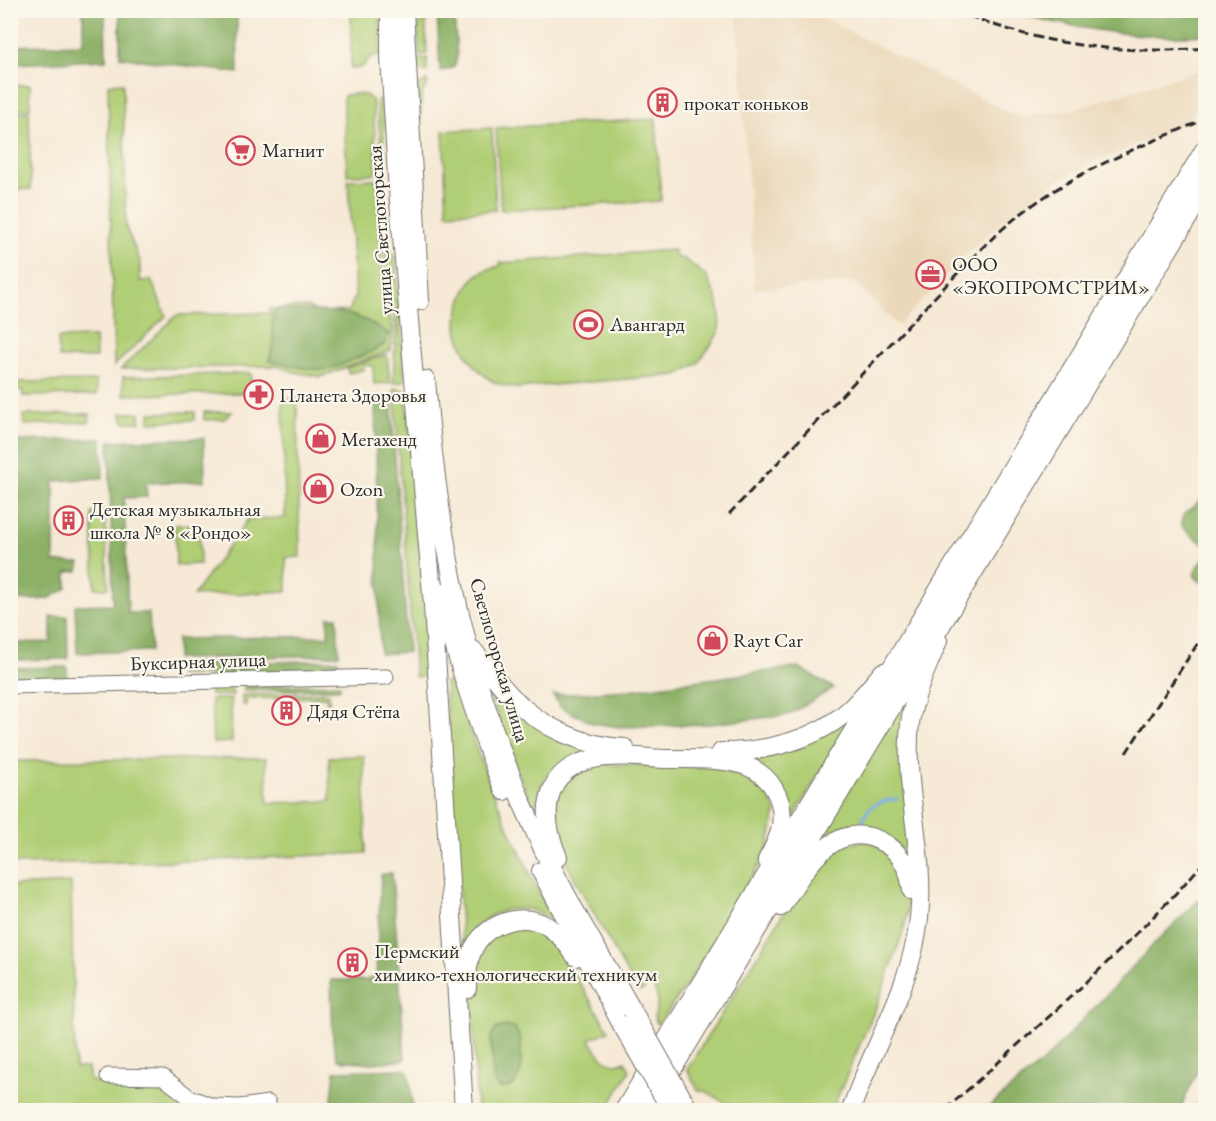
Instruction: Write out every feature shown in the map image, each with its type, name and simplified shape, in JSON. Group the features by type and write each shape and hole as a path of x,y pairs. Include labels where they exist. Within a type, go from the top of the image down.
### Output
{"highway":[{"path":"646,1110 1098,364 1199,178 1206,150"},
{"path":"626,1110 904,648 1028,447 1199,178"}],"main road":[{"name":"улица Светлогорская","path":"390,10 390,58 397,177 418,445"},
{"name":"улица Светлогорская","path":"404,10 419,294"},
{"name":"Светлогорская улица","path":"419,294 432,448 452,575 468,644 495,735 520,797 560,881 603,960 627,1018"},
{"name":"Светлогорская улица","path":"418,445 440,589 455,650 484,741 505,794 548,886 627,1018"},
{"path":"418,445 433,606 464,1110"},
{"path":"850,1110 900,992 916,940 920,886 909,772 910,723 918,690 956,597"},
{"path":"468,644 512,698 545,724 564,734 590,743 618,748 722,753 771,748 820,729 852,708 904,648"},
{"path":"603,960 550,837 547,804 559,779 579,764 604,758 709,760 733,762 753,768 770,783 778,797 782,814 780,831 773,849 716,944 691,1003"},
{"path":"729,975 771,921 806,867 824,849 846,838 862,836 880,841 900,856 910,874 913,896 912,920 907,947 887,1003 840,1110"},
{"path":"474,1110 467,990 468,964 478,940 488,930 510,920 522,919 535,920 548,926 570,948 627,1018 689,1110"},
{"path":"627,1018 671,1110"},
{"path":"616,1110 666,1044"}],"street":[{"name":"Буксирная улица","path":"10,686 386,677"},
{"path":"108,1076 163,1077 189,1097 212,1106 240,1107 268,1102"}],"shaded area":[{"path":"737,11 809,11 1017,117 1075,109 1205,68 1205,95 1187,122 1060,179 1007,217 985,236 898,326 855,282 755,289"}],"green space":[{"path":"83,11 105,11 106,60 11,64 11,46 83,44"},
{"path":"120,11 237,11 238,73 120,57"},
{"path":"351,11 380,11 381,54 371,57 362,67 356,69 351,69"},
{"path":"420,11 425,11 427,54 419,55 418,33"},
{"path":"437,11 454,11 457,57 455,66 440,71"},
{"path":"1007,11 1202,11 1205,17 1205,35 1155,36 1105,31 1056,23"},
{"path":"427,58 427,72 417,69 416,59"},
{"path":"427,81 428,84 422,96 421,120 419,120 417,89"},
{"path":"123,83 126,228 140,261 140,281 151,280 166,316 114,366 108,84"},
{"path":"11,85 30,85 30,109 11,109"},
{"path":"345,95 365,95 373,102 377,167 374,174 348,175 347,172 343,99"},
{"path":"378,99 382,106 384,121 382,158 377,102"},
{"path":"11,112 29,112 31,189 11,190"},
{"path":"656,119 661,201 501,210 496,128"},
{"path":"492,128 496,210 447,213 443,131"},
{"path":"375,179 378,184 383,291 393,328 391,350 321,377 276,366 121,369 177,315 269,313 270,309 307,307 318,312 349,311 355,296 348,180"},
{"path":"387,244 395,258 405,380 393,383 396,326 388,286 384,245"},
{"name":"Авангард","path":"674,250 675,257 684,259 706,276 717,298 720,314 719,332 709,348 697,364 677,375 516,388 499,384 488,378 463,349 458,334 457,320 463,296 475,277 500,266 500,263"},
{"path":"276,310 318,311 350,315 389,333 385,344 363,356 326,369 307,369 269,361 273,344 272,316"},
{"path":"95,337 96,358 59,358 58,338"},
{"path":"387,354 390,383 374,384 373,366 363,365 363,370 348,373 347,368"},
{"path":"251,373 252,393 124,395 123,377"},
{"path":"96,381 97,395 23,396 23,390 11,390 11,382"},
{"path":"394,389 406,391 430,676 415,677"},
{"path":"391,397 408,652 380,654 375,399"},
{"path":"297,398 300,557 286,558 287,591 193,596 248,519 285,518 283,399"},
{"path":"195,412 195,420 150,422 150,413"},
{"path":"204,412 232,412 224,419 204,420"},
{"path":"121,413 140,413 140,422 124,422"},
{"path":"90,414 89,422 24,425 23,415"},
{"path":"204,438 205,481 146,483 147,497 124,498 128,613 149,613 151,651 77,653 75,605 113,604 109,441"},
{"path":"102,439 103,478 54,481 54,562 80,563 78,571 67,572 67,588 48,599 11,601 11,441"},
{"path":"1205,497 1205,545 1189,534 1181,524 1184,514"},
{"path":"105,512 108,588 95,588 92,513"},
{"path":"199,524 200,564 176,565 175,525"},
{"path":"1205,557 1206,584 1199,581 1195,575 1196,568"},
{"path":"67,616 68,659 11,660 11,643 51,642 51,617"},
{"path":"328,617 337,617 339,655 177,659 177,639 328,636"},
{"path":"338,660 338,673 236,675 236,663"},
{"path":"232,662 232,675 179,675 177,664"},
{"path":"67,667 65,678 11,682 10,668"},
{"path":"798,667 834,688 788,715 711,724 619,727 592,723 560,707 553,695 628,690"},
{"path":"488,678 587,750 566,760 548,775 539,792 535,813 485,682"},
{"path":"450,681 460,698 479,756 498,803 551,916 549,918 531,910 503,911 477,926 466,942 462,942 445,682"},
{"path":"340,684 340,689 244,691 244,686"},
{"path":"210,687 231,688 233,695 210,695"},
{"path":"329,693 329,704 327,704 326,697 246,699 246,705 242,705 242,695"},
{"path":"211,699 231,699 232,742 213,743"},
{"path":"901,699 907,702 912,858 884,836 868,829 847,826 823,834"},
{"path":"851,718 792,820 750,756"},
{"path":"364,756 366,853 192,861 11,864 11,761 266,758 268,803 330,801 329,757"},
{"path":"591,764 736,767 760,779 776,811 768,849 688,983 658,1025 654,1017 657,1000 654,987 651,983 640,992 628,975 556,845 556,789"},
{"path":"870,841 898,860 907,894 907,916 879,1000 832,1110 733,1110 721,1100 698,1090 687,1069 809,870 836,845"},
{"path":"392,873 405,1060 373,1063 338,1060 333,1042 331,980 367,980 376,975 381,875"},
{"path":"71,883 75,1068 88,1068 90,1081 152,1086 166,1090 183,1104 211,1110 11,1110 10,886"},
{"path":"1205,894 1205,1053 1180,1110 985,1110 1046,1059 1157,941"},
{"path":"509,923 542,930 558,949 609,1031 590,1039 604,1059 614,1064 625,1061 630,1070 607,1110 477,1110 471,979 483,938"},
{"path":"506,1026 515,1028 521,1040 521,1071 515,1084 507,1088 499,1088 493,1081 491,1036 497,1028"},
{"path":"404,1069 409,1073 413,1110 333,1110 335,1071"}],"waterway":[{"path":"862,824 867,812 874,805 897,799"}],"railway":[{"path":"956,10 1016,32 1078,45 1142,50 1206,48"},
{"path":"729,514 972,258 1012,221 1047,195 1090,170 1206,119"},
{"path":"1126,753 1206,631"},
{"path":"945,1110 1112,958 1206,860"},
{"path":"1194,1110 1206,1089"}],"place":[{"name":"прокат коньков","path":"663,103"},
{"name":"Магнит","path":"241,150"},
{"name":"ООО «ЭКОПРОМСТРИМ»","path":"931,275"},
{"name":"Авангард","path":"589,324"},
{"name":"Планета Здоровья","path":"258,395"},
{"name":"Мегахенд","path":"320,439"},
{"name":"Ozon","path":"319,489"},
{"name":"Детская музыкальная школа № 8 «Рондо»","path":"69,521"},
{"name":"Rayt Car","path":"712,640"},
{"name":"Дядя Стёпа","path":"286,711"},
{"name":"Пермский химико-технологический техникум","path":"353,962"}]}
